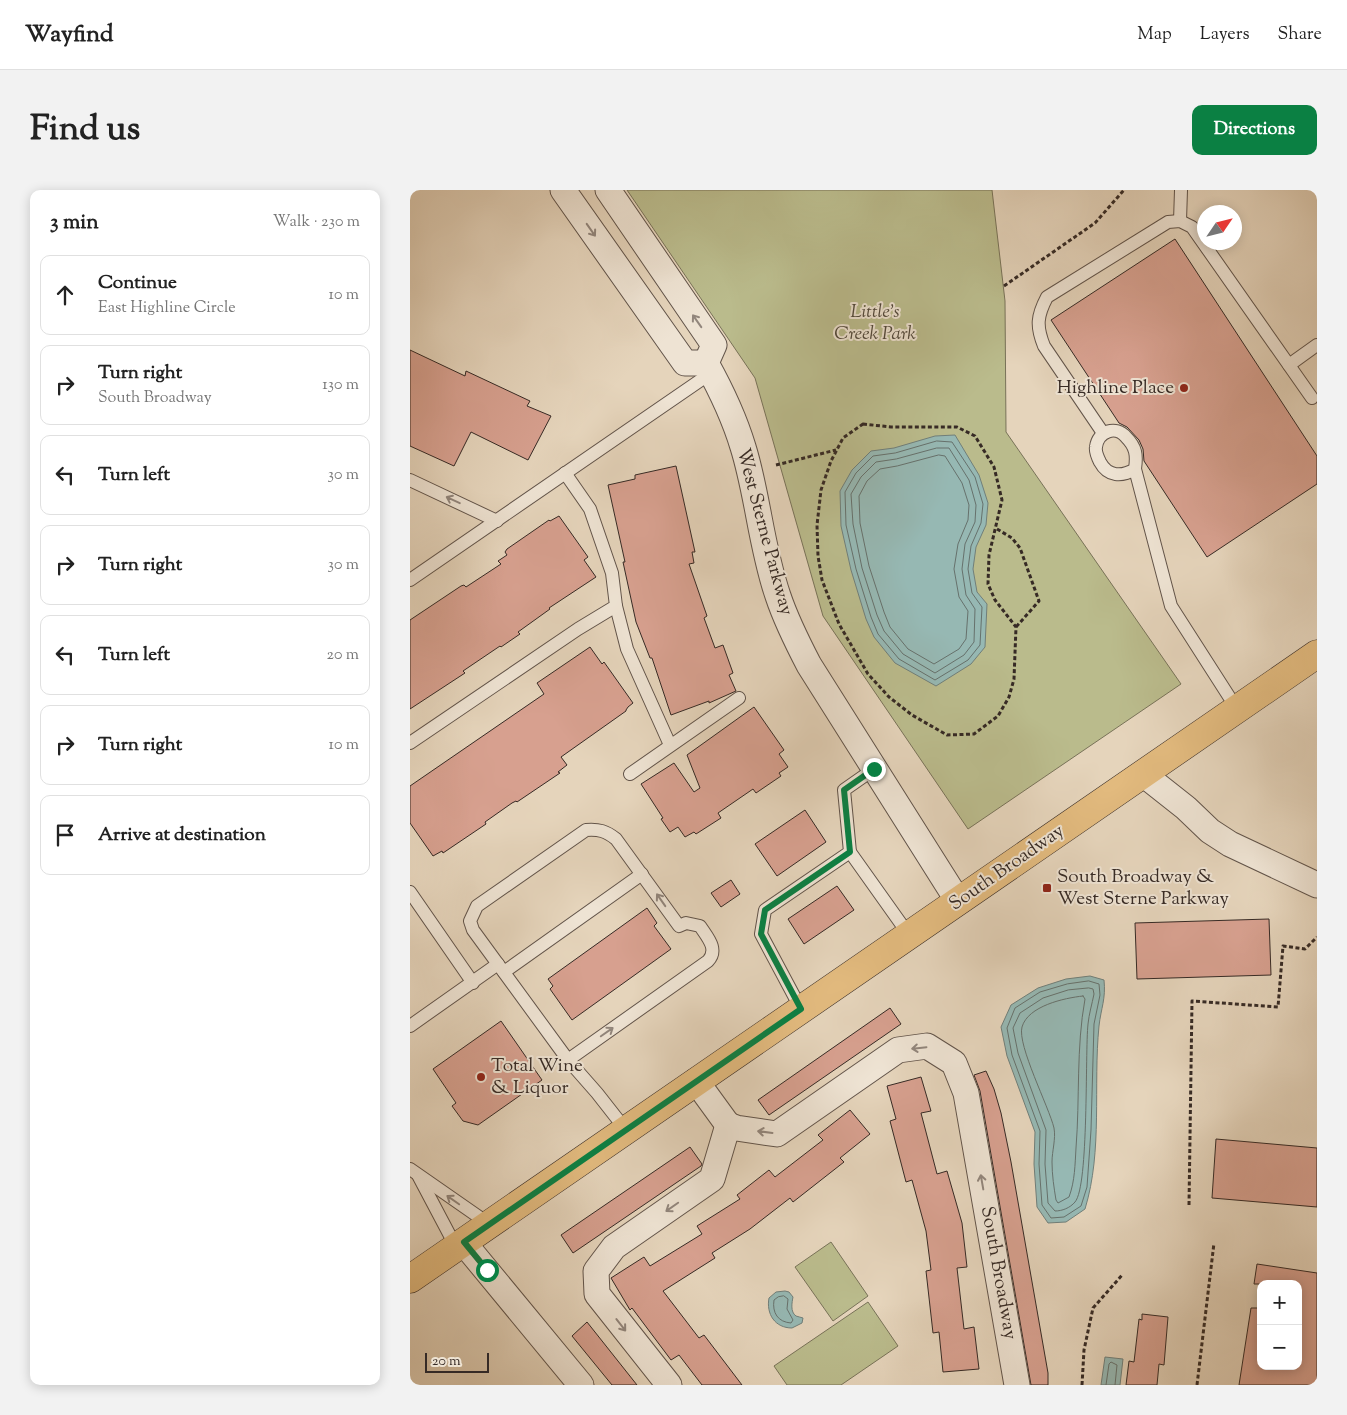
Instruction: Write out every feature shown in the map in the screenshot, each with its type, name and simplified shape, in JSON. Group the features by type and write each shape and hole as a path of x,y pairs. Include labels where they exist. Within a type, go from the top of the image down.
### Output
{"main road":[{"name":"South Broadway","path":"410,1279 1317,654"}],"street":[{"path":"563,190 685,363 708,368 714,345 608,190"},
{"name":"West Sterne Parkway","path":"708,368 732,415 743,448 769,566 790,628 810,665 958,901"},
{"path":"1143,774 1186,808 1210,831 1230,844 1317,886"},
{"name":"South Broadway","path":"728,1125 736,1128 778,1134 898,1050 927,1046 954,1063 966,1093 1017,1385"},
{"path":"669,1385 597,1294 596,1271 614,1246 712,1179 728,1125 696,1082"},
{"path":"460,1244 581,1385"}],"lane":[{"path":"1180,190 1180,221"},
{"path":"1103,433 1044,346 1039,333 1038,321 1042,307 1047,297 1168,222 1180,221 1192,227 1312,398"},
{"path":"1289,365 1317,344"},
{"path":"410,580 565,473 708,368"},
{"path":"1135,468 1128,473 1120,475 1112,474 1103,468 1096,448 1098,440 1103,433 1112,429 1122,432 1132,443 1137,456 1135,468 1171,606 1237,709"},
{"path":"565,473 590,509 612,572 616,606 627,648 670,745"},
{"path":"410,480 496,520"},
{"path":"410,743 578,629 616,606"},
{"path":"630,774 739,698"},
{"path":"874,769 844,790 850,852 909,935"},
{"path":"568,1060 711,957 713,952 712,945 700,926 686,923 679,926 616,839 607,832 596,829 586,830 476,906 470,922 473,930 568,1060 626,1130"},
{"path":"801,1009 761,934 765,910 850,852"},
{"path":"410,1026 642,874"},
{"path":"410,892 473,983"},
{"path":"414,1172 489,1224"},
{"path":"414,1172 460,1244"}],"path":[{"path":"1004,286 1095,223 1124,190"},
{"path":"997,529 1012,538 1020,548 1039,601 1016,627 1014,679 1009,697 998,716 974,734 947,734 912,715 889,697 868,674 839,624 822,580 818,556 817,525 821,490 831,461 844,438 863,424 891,427 957,427 975,436 994,467 1002,500 997,529 989,555 988,584 995,600 1016,627"},
{"path":"776,465 837,450"},
{"path":"1189,1205 1192,1001 1278,1007 1284,946 1305,949 1317,937"},
{"path":"1198,1385 1214,1243"},
{"path":"1082,1385 1084,1350 1094,1308 1123,1274"}],"green space":[{"name":"Little's Creek Park","path":"627,190 992,190 1005,301 1006,432 1181,684 968,829 823,616 755,378"},
{"path":"831,1242 868,1296 833,1321 795,1267"},
{"path":"868,1302 898,1346 841,1385 787,1385 774,1366"}],"water":[{"path":"955,435 979,475 988,503 986,525 976,547 973,569 977,592 987,604 985,647 971,664 936,686 895,663 874,637 866,619 851,570 841,526 840,491 852,470 871,451 894,448 935,436"},
{"path":"1090,976 1104,980 1104,998 1097,1049 1096,1141 1091,1187 1085,1209 1066,1222 1048,1223 1037,1207 1034,1164 1035,1132 1007,1056 1001,1027 1011,1005 1038,988 1066,979"},
{"path":"776,1292 789,1292 793,1297 792,1307 794,1314 803,1318 802,1323 792,1328 781,1326 770,1315 769,1298"},
{"path":"1105,1357 1123,1359 1120,1385 1101,1385"}],"building":[{"name":"Highline Place","path":"1175,239 1317,456 1317,484 1207,557 1144,461 1143,449 1139,440 1127,427 1119,423 1051,320"},
{"path":"410,350 465,376 466,371 530,401 527,406 551,416 528,460 471,432 454,466 410,446"},
{"path":"676,466 695,552 692,552 694,563 689,564 707,616 704,618 715,648 723,645 733,673 729,675 736,691 709,703 709,701 671,715 652,658 650,658 636,622 608,485 635,479 635,475"},
{"path":"559,516 588,557 584,560 596,577 549,608 518,632 520,634 463,671 465,673 410,709 410,620 461,586 464,585 466,587 501,564 498,561 507,555 505,552 507,549 549,520"},
{"path":"590,647 602,664 604,662 633,703 626,711 561,757 567,765 558,772 560,773 517,802 512,803 485,822 486,824 443,853 442,851 433,856 410,823 410,786 544,694 537,683"},
{"path":"754,707 784,750 779,754 788,767 779,773 781,776 756,793 753,789 718,813 721,818 696,834 694,832 685,837 678,827 670,832 641,784 674,763 694,792 700,788 687,755"},
{"path":"805,810 826,842 777,876 755,844"},
{"path":"731,880 740,894 721,907 711,893"},
{"path":"837,886 854,910 804,944 788,919"},
{"path":"647,908 657,923 654,926 671,949 572,1020 550,989 553,986 548,979"},
{"path":"1269,919 1271,975 1137,979 1135,923"},
{"path":"890,1008 901,1024 769,1115 758,1100"},
{"path":"501,1021 542,1080 478,1125 463,1121 452,1106 456,1103 433,1069"},
{"path":"986,1071 1001,1113 1011,1162 1048,1373 1048,1385 1031,1385 980,1091 974,1075"},
{"path":"921,1077 931,1111 921,1113 937,1174 947,1171 962,1223 967,1267 957,1268 964,1329 974,1327 979,1369 943,1372 939,1332 933,1333 926,1271 931,1270 926,1231 912,1180 906,1182 890,1121 896,1119 887,1086"},
{"path":"850,1110 870,1134 840,1158 844,1162 793,1202 790,1198 750,1229 712,1253 715,1258 663,1291 699,1338 704,1335 742,1385 702,1385 679,1355 671,1360 632,1308 630,1310 611,1278 644,1257 650,1266 702,1234 697,1226 740,1199 737,1195 769,1170 775,1177 823,1140 818,1135"},
{"path":"1216,1139 1317,1148 1317,1207 1212,1198"},
{"path":"690,1147 702,1164 701,1166 573,1253 561,1235"},
{"path":"1257,1264 1317,1273 1317,1385 1239,1385 1251,1308 1257,1308 1257,1370 1302,1370 1302,1280 1257,1280 1257,1284 1254,1284"},
{"path":"1142,1314 1168,1317 1164,1365 1159,1364 1157,1385 1126,1385 1129,1361 1134,1362 1139,1319 1142,1320"},
{"path":"587,1322 637,1385 612,1385 572,1336"}],"place":[{"name":"Highline Place","path":"1184,388"},
{"name":"South Broadway & West Sterne Parkway","path":"1047,888"},
{"name":"Total Wine & Liquor","path":"481,1077"}],"route":[{"path":"487,1270 464,1242 801,1009 761,934 765,910 850,852 844,790 874,769"}]}
